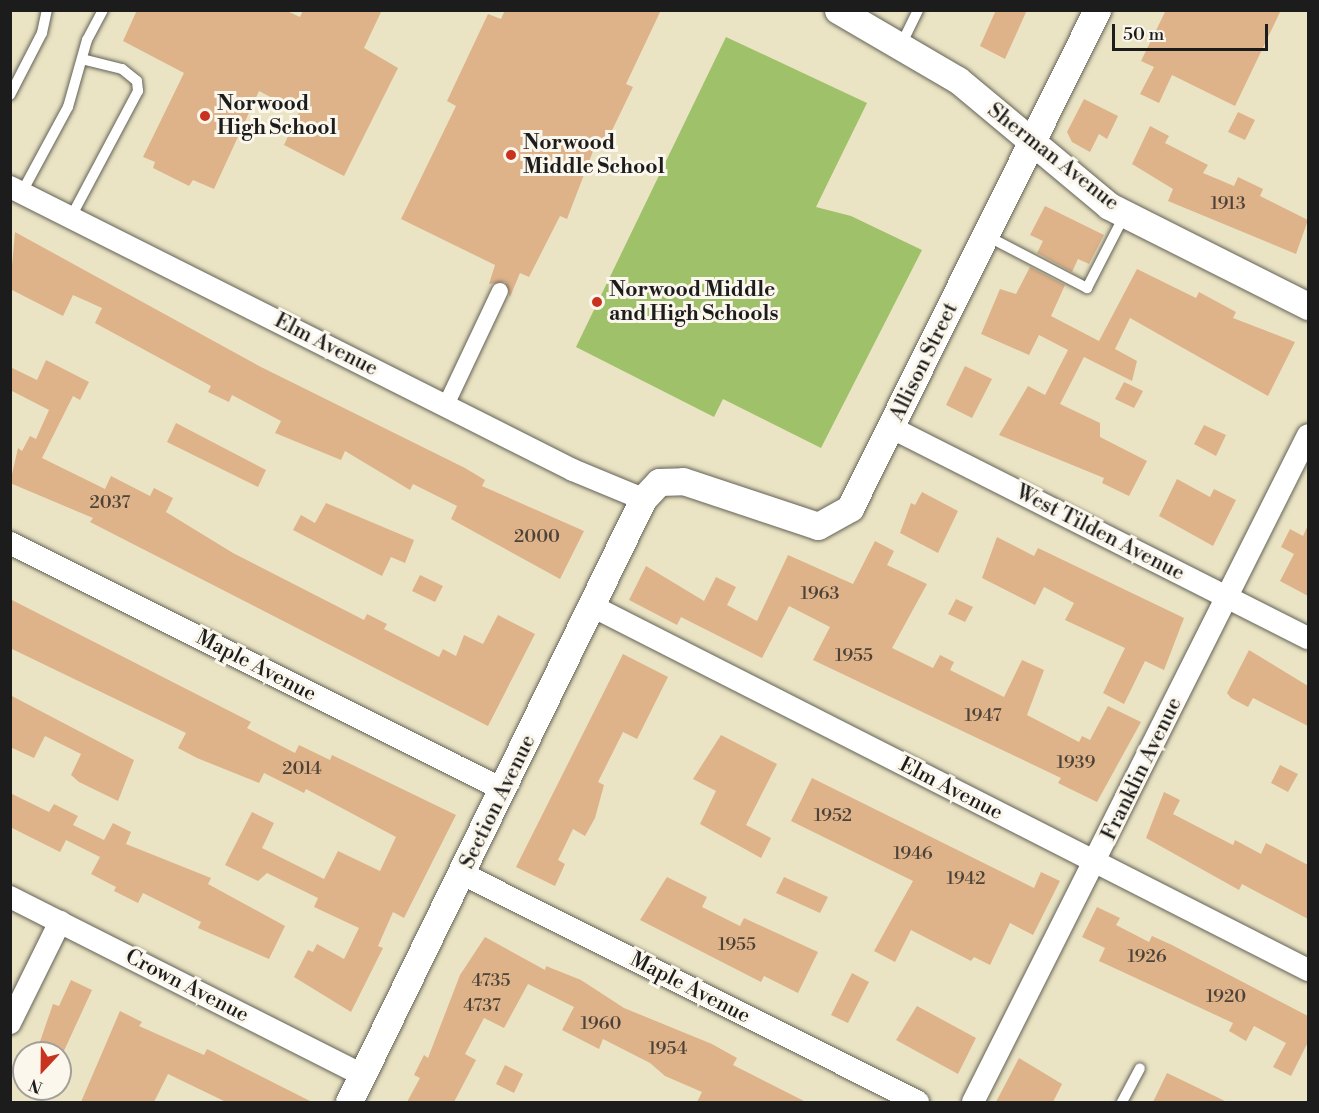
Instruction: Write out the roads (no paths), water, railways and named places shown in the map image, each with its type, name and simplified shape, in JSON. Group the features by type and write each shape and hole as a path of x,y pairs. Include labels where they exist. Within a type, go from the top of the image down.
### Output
{"street":[{"name":"Allison Street","path":"643,499 659,482 683,481 803,526 825,525 850,508 892,428 1097,10"},
{"name":"Sherman Avenue","path":"853,14 958,80 1032,145 1125,214 1308,306"},
{"name":"Elm Avenue","path":"16,190 446,405 643,499"},
{"path":"446,405 500,291"},
{"name":"West Tilden Avenue","path":"892,428 1308,638"},
{"name":"Franklin Avenue","path":"973,1102 1308,435"},
{"name":"Section Avenue","path":"349,1102 594,607 643,499"},
{"name":"Maple Avenue","path":"10,543 502,789"},
{"name":"Elm Avenue","path":"594,607 1308,970"},
{"name":"Maple Avenue","path":"463,874 918,1102"},
{"name":"Crown Avenue","path":"10,897 363,1074"},
{"path":"10,1023 60,922"}],"lane":[{"path":"10,95 42,33 46,10"},
{"path":"16,190 68,107 86,60 87,40 103,10"},
{"path":"901,46 918,10"},
{"path":"71,217 138,91 137,81 122,69 86,60"},
{"path":"987,236 1087,288 1125,214"},
{"path":"1122,1102 1140,1068"}],"place":[{"name":"Norwood High School","path":"205,116"},
{"name":"Norwood Middle School","path":"511,155"},
{"name":"Norwood Middle and High Schools","path":"597,302"}]}
